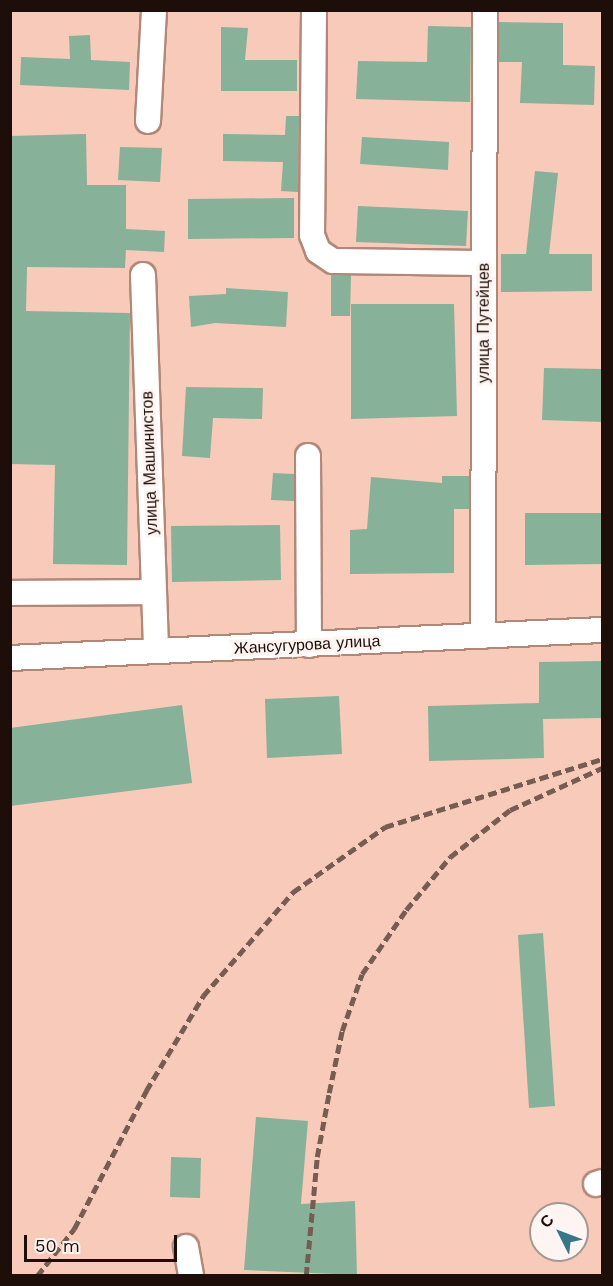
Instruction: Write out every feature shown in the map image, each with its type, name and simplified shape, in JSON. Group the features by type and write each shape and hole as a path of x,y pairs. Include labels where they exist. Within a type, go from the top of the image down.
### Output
{"street":[{"path":"148,121 154,10"},
{"path":"314,10 312,235 318,251 333,261 484,263"},
{"name":"улица Путейцев","path":"483,636 485,10"},
{"name":"улица Машинистов","path":"143,275 156,651"},
{"path":"308,456 309,645"},
{"path":"10,593 154,592"},
{"name":"Жансугурова улица","path":"10,658 603,630"},
{"path":"186,1247 191,1275"}],"building":[{"path":"499,22 563,23 563,65 595,66 594,105 520,103 522,62 499,62"},
{"path":"428,26 471,27 470,102 356,99 358,61 427,62"},
{"path":"221,27 248,28 245,60 297,60 297,91 221,91"},
{"path":"90,35 91,60 130,62 129,90 20,85 21,57 70,59 69,36"},
{"path":"286,116 299,116 298,192 281,191 283,162 223,161 223,134 285,135"},
{"path":"86,134 87,185 126,185 126,229 165,231 164,252 126,250 125,268 27,267 26,311 130,313 127,565 53,564 55,465 10,464 10,136"},
{"path":"362,137 449,142 448,170 360,164"},
{"path":"120,147 162,148 160,182 118,180"},
{"path":"535,171 558,173 549,254 592,254 592,291 501,292 501,254 526,254"},
{"path":"294,198 294,238 188,239 188,199"},
{"path":"358,206 468,211 466,246 356,242"},
{"path":"331,275 351,275 350,316 331,316"},
{"path":"226,288 288,292 286,327 215,323 191,327 189,296 226,294"},
{"path":"351,304 454,304 457,416 351,419"},
{"path":"544,368 603,369 603,422 542,420"},
{"path":"186,387 263,388 262,419 213,418 210,458 182,456"},
{"path":"273,473 294,474 294,501 271,500"},
{"path":"442,476 469,476 469,509 454,509 454,573 350,574 350,530 367,529 371,477 442,483"},
{"path":"525,513 603,513 603,564 525,565"},
{"path":"280,525 281,580 172,582 171,526"},
{"path":"603,661 603,718 543,719 544,758 429,761 428,706 539,703 539,662"},
{"path":"339,696 342,754 267,758 265,699"},
{"path":"182,705 192,783 10,806 10,728"},
{"path":"543,933 555,1106 529,1108 518,935"},
{"path":"256,1117 308,1121 301,1204 355,1201 357,1275 244,1270"},
{"path":"171,1157 201,1158 200,1198 170,1197"}],"railway":[{"path":"37,1276 74,1229 146,1091 203,996 293,892 385,827 602,759"},
{"path":"306,1276 317,1157 342,1031 362,974 406,910 450,857 510,810 602,768"}]}
